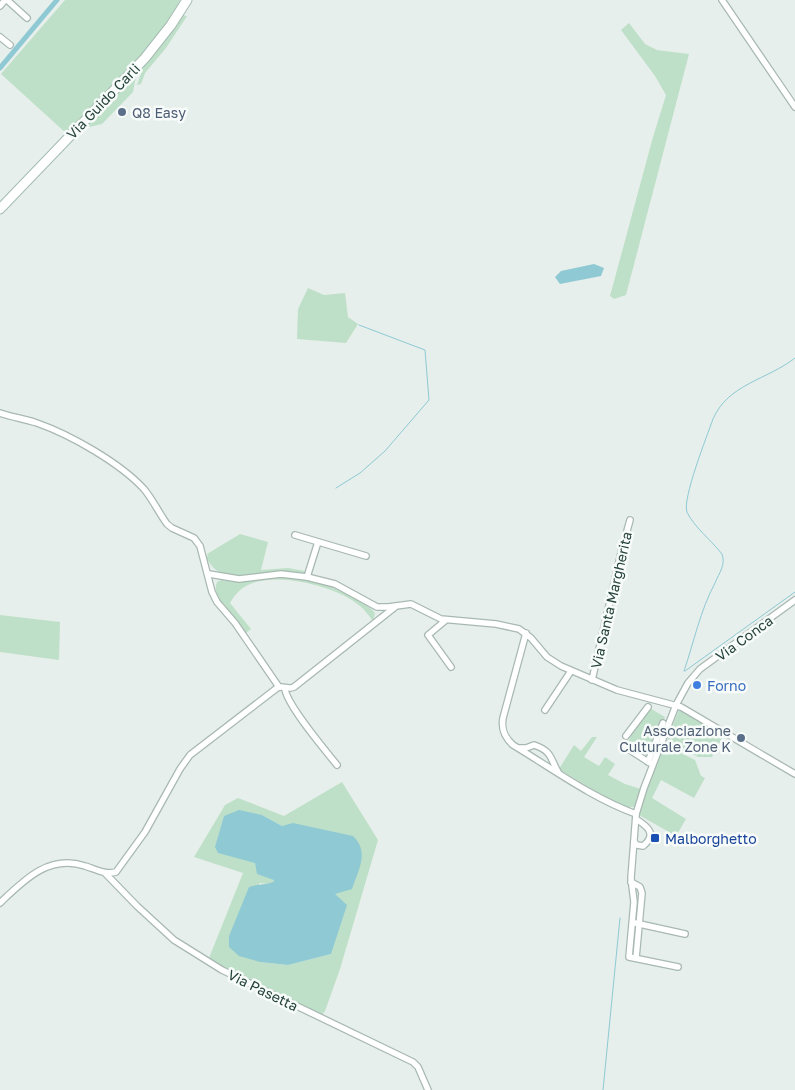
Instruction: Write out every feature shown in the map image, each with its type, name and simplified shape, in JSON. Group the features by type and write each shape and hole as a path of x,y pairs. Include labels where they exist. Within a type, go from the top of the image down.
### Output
{"main road":[{"name":"Via Guido Carli","path":"0,208 145,58 171,25 186,0"}],"street":[{"path":"0,6 6,0 27,18"},
{"path":"722,0 795,107"},
{"path":"0,37 10,45"},
{"path":"0,413 29,420 51,429 100,455 127,474 145,491 167,524 198,542 203,551 212,592 217,602 235,623 337,765"},
{"name":"Via Santa Margherita","path":"592,680 630,520"},
{"path":"295,535 366,556"},
{"path":"307,577 318,542"},
{"path":"209,574 239,579 281,574 307,577 335,584 380,609 408,603 417,605 437,618 506,626 526,633 502,731 507,739 518,748 602,800 636,817 647,827 650,835 648,841 643,846 637,846 634,842"},
{"name":"Via Conca","path":"636,958 629,957 634,902 631,882 636,817 650,763 676,705 688,683 700,669 795,600"},
{"path":"0,903 28,877 50,865 71,863 105,873 116,872 153,820 186,759 282,687 294,687 383,616 402,604"},
{"path":"380,609 383,616"},
{"path":"374,623 380,609"},
{"path":"446,620 428,636 451,667"},
{"name":"Via Santa Margherita","path":"526,633 547,657 571,671 632,694 676,705 795,774"},
{"name":"Via Santa Margherita","path":"545,710 571,671"},
{"path":"626,736 648,707"},
{"path":"625,747 650,763 663,723"},
{"path":"518,748 534,745 547,751 552,756 560,773"},
{"name":"Via Pasetta","path":"105,873 136,906 174,940 222,970 408,1059 418,1067 428,1090"},
{"path":"631,882 640,887 642,893 636,958 678,967"},
{"path":"632,922 685,934"}],"green space":[{"path":"65,0 180,0 144,54 67,134 1,74"},
{"path":"182,15 187,16 166,48 145,73 141,84 137,85 144,65"},
{"path":"629,23 645,44 657,50 689,54 626,295 614,299 610,296 666,95 655,76 621,30"},
{"path":"137,71 133,92 102,124 81,129"},
{"path":"308,288 324,295 345,293 348,317 358,324 346,343 297,339 298,309"},
{"path":"240,534 268,542 261,570 288,568 305,571 305,573 277,572 235,576 219,572 206,557 208,556 207,554"},
{"path":"276,576 309,580 340,591 372,610 375,613 373,621 360,606 336,592 305,582 288,580 258,581 241,589 230,603 251,629 246,633 220,602 216,589 217,582 221,580 236,582"},
{"path":"0,615 60,622 59,660 0,652"},
{"path":"648,707 665,717 648,762 625,747 630,738 626,736"},
{"path":"679,709 723,736 712,757 698,757 667,741"},
{"path":"592,737 597,737 584,757 599,766 605,757 615,764 608,775 625,784 641,789 635,807 616,804 559,769 574,745 581,751"},
{"path":"665,745 695,760 701,776 705,778 694,798 661,780 652,798 686,819 676,836 639,815 648,784"},
{"path":"342,782 378,840 340,969 322,1015 222,967 209,958 243,873 194,857 225,805 238,798 284,816","holes":["262,815 282,826 335,894 331,954 288,965 260,962 259,883 268,884 273,882 274,879 258,874 255,863"]}],"water":[{"path":"594,264 604,268 601,276 560,284 555,277 561,271"},
{"path":"239,810 262,815 282,826 293,823 353,836 358,842 362,855 352,889 335,894 347,905 331,954 288,965 260,962 239,956 229,947 229,936 249,887 270,883 274,880 257,874 255,863 218,853 215,847 224,816"}],"waterway":[{"path":"0,68 57,0"},
{"path":"336,488 360,473 385,451 429,400 425,350 359,325"},
{"path":"684,671 701,616 722,569 723,562 722,554 694,523 687,512 686,505 691,481 701,452 713,419 728,398 738,390 784,366 795,358"},
{"path":"685,671 795,592"},
{"path":"603,1090 620,918"}],"place":[{"name":"Q8 Easy","path":"122,112"},
{"name":"Forno","path":"697,685"},
{"name":"Associazione Culturale Zone K","path":"741,738"},
{"name":"Malborghetto","path":"655,838"}]}
